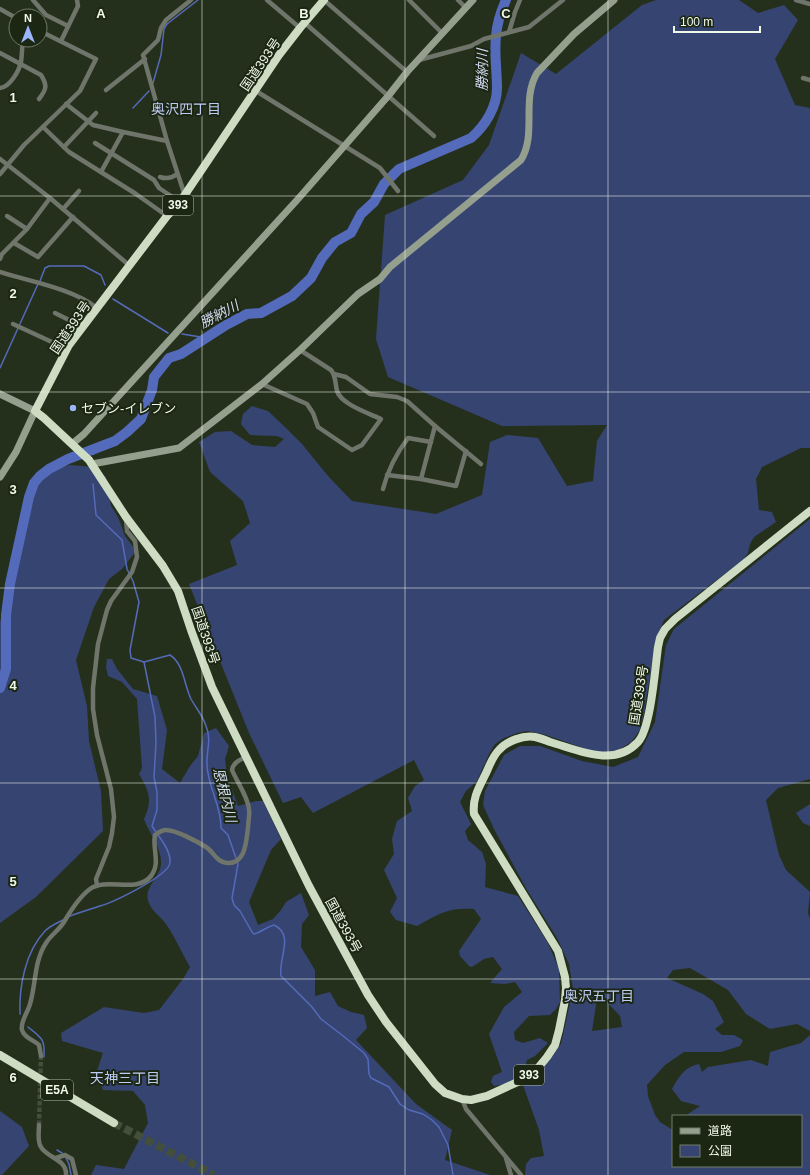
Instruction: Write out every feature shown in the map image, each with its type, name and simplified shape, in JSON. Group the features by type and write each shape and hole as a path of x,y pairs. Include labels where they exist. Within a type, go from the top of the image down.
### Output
{"highway":[{"name":"国道393号","path":"324,0 302,25 280,55 182,199 167,216 67,349 35,411 90,462 126,517 163,566 178,591 212,687 308,886 368,995 386,1022 435,1084 445,1093 462,1099 475,1099 488,1096 522,1080 538,1068 554,1045 565,1000 565,977 558,951 474,814 473,805 475,796 493,758 505,745 523,738 535,737 600,756 622,753 632,748 640,741 645,731 649,714 658,647 660,638 665,629 688,608 810,511"},
{"name":"E5A","path":"0,1055 114,1125 0,1059"}],"street":[{"path":"33,0 46,15 68,26"},
{"path":"61,41 78,6 77,0"},
{"path":"182,199 177,174 143,55 158,40 161,28 166,20 191,0"},
{"path":"267,0 302,25 389,95 434,136"},
{"path":"324,0 407,72"},
{"path":"409,0 442,33"},
{"path":"458,0 466,8"},
{"path":"73,445 298,200 389,95 407,72 473,0"},
{"path":"509,32 520,0"},
{"path":"419,60 471,46 484,39 529,27 563,0"},
{"path":"90,462 179,448 262,384 358,294 380,279 390,267 521,160 528,144 530,90 537,73 574,34 614,0"},
{"path":"796,0 810,4"},
{"path":"0,174 7,164 80,91 96,59 48,35"},
{"path":"0,88 4,88 12,81 21,64 22,48"},
{"path":"0,53 41,75 45,81 45,90 39,100"},
{"path":"106,90 145,59"},
{"path":"803,78 810,80"},
{"path":"256,90 380,168 398,191"},
{"path":"66,104 93,125 167,141"},
{"path":"64,147 96,113"},
{"path":"43,127 69,152 167,216"},
{"path":"101,172 124,132"},
{"path":"95,143 154,180 159,188 182,199"},
{"path":"0,159 50,198 130,266"},
{"path":"160,177 173,177 177,174"},
{"path":"63,209 79,191"},
{"path":"0,259 2,254 28,229 50,198"},
{"path":"7,216 28,229"},
{"path":"14,243 38,256 72,217"},
{"path":"0,272 39,283 86,300 97,308"},
{"path":"55,313 83,327"},
{"path":"13,324 67,349"},
{"path":"262,384 307,404 313,413 318,428 352,450 362,445 381,419 342,400 337,391 334,374 331,370 300,350"},
{"path":"334,374 346,377 370,394 397,397 407,401 434,426 481,464"},
{"path":"0,394 35,411 16,452 0,477"},
{"path":"421,479 434,426"},
{"path":"383,489 387,475 398,451 408,438 430,442"},
{"path":"387,475 421,479 456,486 466,451"},
{"path":"97,885 96,879 109,847 114,817 111,788 97,735 93,710 93,688 98,644 107,610 132,572 137,557 135,541 128,530 126,517"},
{"path":"41,1056 39,1045 24,1035 21,1026 30,1004 36,969 45,943 62,925 77,902 90,889 97,885 138,884 146,881 154,870 156,863 154,840 156,835 161,831 167,830 174,832 207,847 218,861 228,863 236,860 242,855 246,846 250,810 232,770 233,766 238,761 246,757"},
{"path":"462,1099 466,1109 521,1175"},
{"path":"39,1125 40,1147 61,1163 66,1175"},
{"path":"56,1158 65,1155 72,1159 76,1175"},
{"path":"505,1155 511,1175"}],"green space":[{"path":"656,0 739,0 758,13 784,5 798,20 775,59 795,105 810,108 810,448 801,448 762,467 756,479 759,510 772,512 776,522 754,537 750,544 748,553 743,560 664,620 656,639 640,730 631,742 620,749 608,753 595,752 543,734 527,731 517,733 504,738 495,744 477,781 466,791 460,802 471,824 465,831 468,840 482,852 486,864 485,887 518,896 548,943 559,969 560,1002 556,1009 550,1015 529,1016 514,1032 515,1040 523,1043 540,1038 548,1043 535,1056 527,1060 523,1072 519,1076 506,1084 494,1086 491,1082 493,1076 502,1072 489,1034 504,1007 522,992 515,982 505,984 490,983 502,969 493,957 484,959 472,967 469,966 460,956 459,951 481,919 474,909 457,909 444,912 417,926 396,920 390,912 397,898 384,870 394,854 392,839 397,821 412,811 408,798 415,786 424,780 414,760 313,813 301,797 283,803 249,733 189,584 237,565 230,541 250,523 243,501 210,472 199,442 215,432 231,431 252,445 275,447 284,439 277,436 250,435 241,424 243,414 252,406 268,411 287,429 352,501 436,514 482,495 490,442 507,435 538,438 567,486 593,481 597,441 607,425 502,426 388,377 376,339 385,215 463,180 489,145 521,53 556,74 642,5"},
{"path":"70,465 94,467 106,477 111,506 118,517 125,536 136,551 122,569 109,579 94,607 76,660 87,706 89,741 101,791 103,831 36,897 0,923 0,622 23,528 36,488 53,469"},
{"path":"810,519 810,779 778,788 766,800 779,855 786,870 810,892 808,913 810,919 810,1031 797,1024 770,1029 746,1014 728,990 690,968 673,970 667,978 703,994 713,1001 724,1022 715,1029 722,1035 734,1035 743,1040 740,1046 721,1052 684,1052 665,1065 647,1085 648,1096 655,1115 660,1122 672,1128 672,1167 802,1167 802,1115 686,1115 700,1106 681,1101 672,1089 682,1073 694,1065 699,1064 702,1072 708,1067 751,1060 768,1066 770,1052 801,1043 810,1035 810,1175 525,1175 526,1164 531,1158 544,1156 539,1130 523,1085 541,1071 561,1044 573,989 569,964 557,938 527,890 494,829 483,805 485,791 504,755 520,746 540,746 582,761 613,767 638,757 655,722 666,645 674,629","holes":["602,997 620,1016 622,1027 592,1031 597,998"]},
{"path":"107,659 112,659 117,669 133,689 157,696 167,730 162,769 180,783 198,756 204,733 216,728 229,746 225,759 227,775 238,806 256,801 263,801 281,839 271,850 249,902 258,925 273,919 286,902 301,893 309,915 302,924 301,947 315,970 315,996 330,992 338,1006 351,1012 364,1015 367,1028 356,1040 416,1104 452,1130 445,1160 490,1175 91,1175 96,1165 124,1169 148,1123 145,1105 133,1091 103,1090 96,1074 103,1053 62,1041 61,1033 104,1007 144,1013 159,1010 183,979 190,967 164,921 149,904 147,895 148,891 160,868 161,858 144,819 147,812 149,796 139,774 142,768 137,699 122,682 108,676 106,667"},
{"path":"810,804 810,826 803,823 796,813"},
{"path":"0,1111 22,1127 29,1146 2,1175 0,1175"}],"waterway":[{"path":"153,83 161,55 164,29 167,24 198,0"},
{"name":"勝納川","path":"0,688 6,669 6,615 10,584 29,497 34,483 49,469 68,459 115,441 127,432 141,419 152,390 154,377 169,358 181,354 226,325 247,314 261,313 292,296 311,278 322,258 335,242 351,233 361,214 374,202 384,184 399,169 471,138 481,128 489,116 495,102 497,88 495,49 502,8 506,0"},
{"path":"133,108 149,91"},
{"path":"40,281 45,268 49,266 84,266 101,275 105,285"},
{"path":"0,368 38,284"},
{"path":"113,299 168,333"},
{"path":"182,334 207,338"},
{"name":"恩根内川","path":"91,450 94,454"},
{"name":"恩根内川","path":"93,484 96,515 122,540 127,569 133,581 139,602 130,650 131,658 144,662 170,655 175,659 181,669 191,699 205,722 209,736 207,760 208,773 219,811 221,828 228,835 238,864 232,898 234,905 240,911 254,934 274,925 280,929 284,935 285,941 281,976 312,1007 321,1019 364,1053 368,1059 369,1074 371,1078 389,1087 400,1104 409,1110 423,1114 439,1127 448,1145 453,1175"},
{"path":"144,662 155,717 156,743 154,777 157,792 157,810 152,826 156,832"},
{"path":"68,917 107,904 140,888 160,875 167,868 170,863 170,859 167,848 158,835"},
{"path":"20,1014 22,981 28,959 38,939 45,931 63,920"},
{"path":"28,1027 42,1039 44,1046 44,1057"},
{"path":"57,1150 62,1153"},
{"path":"66,1158 71,1175"}],"tunnel":[{"path":"39,1125 41,1056"},
{"path":"114,1123 214,1175"}],"place":[{"name":"セブン-イレブン","path":"73,408"}],"district":[{"name":"奥沢四丁目","path":"186,109"},
{"name":"奥沢五丁目","path":"599,996"},
{"name":"天神三丁目","path":"125,1078"}]}
